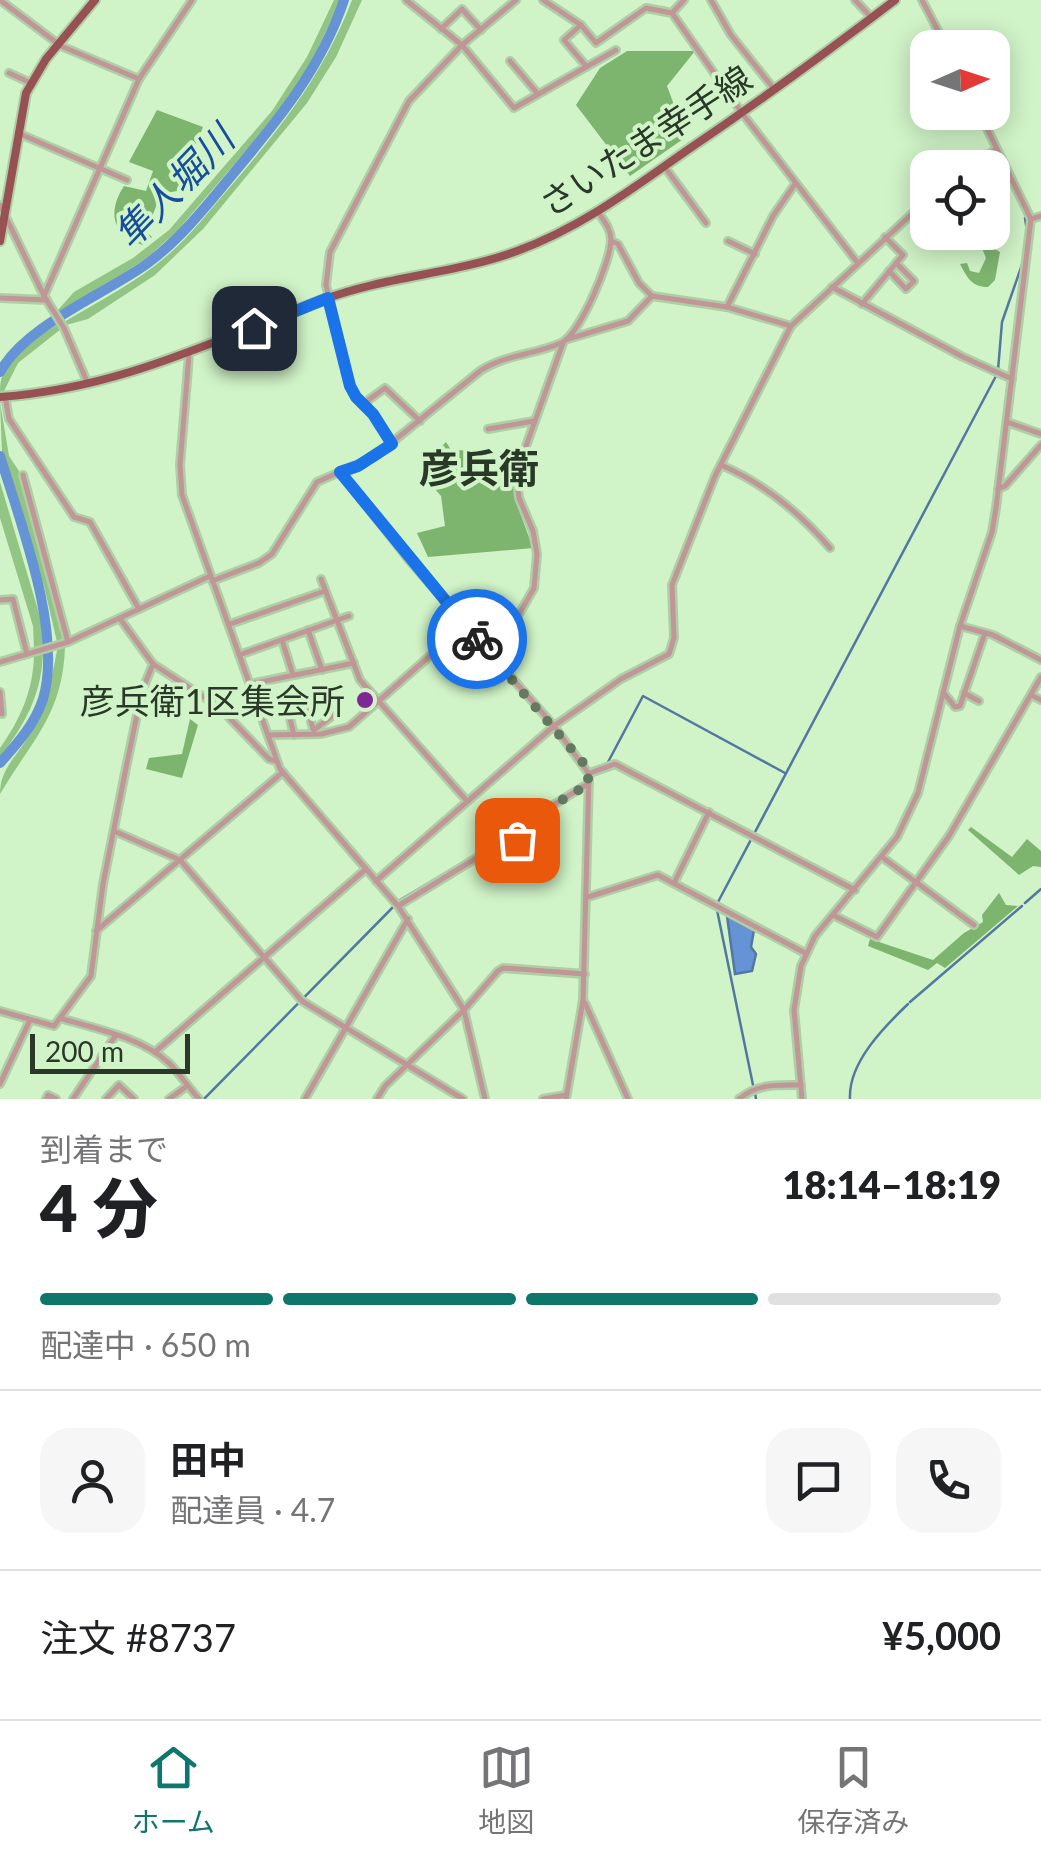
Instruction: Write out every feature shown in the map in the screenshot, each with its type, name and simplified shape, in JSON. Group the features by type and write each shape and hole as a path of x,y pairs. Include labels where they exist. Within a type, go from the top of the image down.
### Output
{"main road":[{"path":"0,241 17,132 31,82 95,0"},
{"name":"さいたま幸手線","path":"2,396 88,384 189,354 328,298 516,252 598,212 896,0"}],"street":[{"path":"0,0 58,44 139,79"},
{"path":"46,298 139,79 192,0"},
{"path":"406,0 462,45 514,108 616,50"},
{"path":"392,444 350,386 328,298 325,275 330,252 409,100 462,45 516,0"},
{"path":"543,0 581,25 604,56"},
{"path":"645,0 650,8 672,14 742,113 858,262"},
{"path":"672,14 684,0"},
{"path":"712,0 726,27 774,88"},
{"path":"855,0 872,18"},
{"path":"922,0 938,30"},
{"path":"596,43 650,8"},
{"path":"441,29 462,9 482,30"},
{"path":"581,25 564,40 586,66"},
{"path":"510,61 538,94"},
{"path":"8,73 31,82"},
{"path":"987,130 996,150"},
{"path":"17,132 126,180"},
{"path":"664,166 706,223"},
{"path":"802,1099 794,996 805,953 906,821 918,793 960,626 992,532 1032,220 1010,177"},
{"path":"727,307 773,216 796,184"},
{"path":"0,205 2,222 64,328 88,384"},
{"path":"494,658 522,614 538,571 533,531 519,498 516,474 566,341 609,256 608,229 598,212"},
{"path":"376,881 554,726 621,679 669,654 673,648 672,584 721,465 791,326 910,216"},
{"path":"1032,220 1041,216"},
{"path":"862,304 903,256 886,238"},
{"path":"611,241 618,244 639,283 652,296 727,307 791,326"},
{"path":"728,241 754,254"},
{"path":"889,271 906,289 914,281 896,263"},
{"path":"831,286 1012,379"},
{"path":"0,662 68,642 211,578 259,563 272,554 317,482 358,466 392,444 492,363 628,320 652,296"},
{"path":"0,298 46,298"},
{"path":"189,354 181,482 186,510 276,761 398,906 464,1010 485,1099"},
{"path":"363,404 386,388 420,420"},
{"path":"2,396 8,419 74,517 90,522 139,611"},
{"path":"488,429 535,420"},
{"path":"1007,422 1041,434"},
{"path":"998,489 1041,445"},
{"path":"721,465 770,492 830,548"},
{"path":"340,472 554,726 589,774 584,1000 566,1097 542,1099"},
{"path":"22,474 68,642"},
{"path":"321,580 360,680 467,802"},
{"path":"230,624 325,591"},
{"path":"0,600 13,600 29,654"},
{"path":"239,655 350,616"},
{"path":"121,620 153,664 219,706 269,759 276,761"},
{"path":"269,735 349,727 465,625"},
{"path":"960,626 985,632 1041,660"},
{"path":"308,630 322,670"},
{"path":"944,692 955,707 960,706 985,632"},
{"path":"282,640 293,676"},
{"path":"250,684 354,663"},
{"path":"0,1011 54,1026 90,976 142,692 153,664"},
{"path":"833,914 876,937 919,883 1041,677"},
{"path":"0,692 2,714"},
{"path":"964,693 979,701"},
{"path":"259,707 327,694 337,712 314,732"},
{"path":"1032,695 1041,700"},
{"path":"305,698 314,732"},
{"path":"286,702 294,735"},
{"path":"589,774 616,764 855,890"},
{"path":"96,931 283,772"},
{"path":"398,906 483,854 517,840 550,807 589,784"},
{"path":"674,884 709,812"},
{"path":"114,831 180,860 302,1002 463,1099"},
{"path":"882,857 974,925"},
{"path":"155,1052 366,869"},
{"path":"588,897 658,875 805,953"},
{"path":"304,1099 408,920"},
{"path":"380,1098 385,1086 503,968 585,974"},
{"path":"584,1000 628,1099"},
{"path":"60,1018 155,1052 199,1099"},
{"path":"0,1084 30,1020"},
{"path":"72,1099 116,1035"},
{"path":"739,1099 768,1084 801,1085"},
{"path":"106,1099 119,1085 134,1099"},
{"path":"169,1099 187,1086"},
{"path":"46,1099 48,1095 56,1099"}],"green space":[{"path":"334,0 341,0 311,63 277,115 177,231 148,257 60,315 57,311 74,292 133,258 169,230 272,111 307,57"},
{"path":"352,0 362,0 336,57 307,103 203,229 155,275 88,319 66,325 64,322 156,265 200,222 300,99 329,51"},
{"path":"627,51 695,51 667,86 686,137 630,176 576,105 600,68"},
{"path":"157,110 203,127 177,191 161,194 146,232 152,237 143,245 119,229 114,213 124,186 146,191 153,171 129,162"},
{"path":"983,250 1000,252 995,280 982,287 967,277 960,264 967,263 970,271 979,273 986,258"},
{"path":"58,324 61,329 18,363 4,391 0,391 11,359"},
{"path":"0,402 9,456 19,471 56,595 65,639 57,642 44,586 2,453"},
{"path":"446,442 451,450 480,451 488,464 515,457 516,502 533,548 428,557 417,533 445,526 441,496 428,481 423,465"},
{"path":"0,482 41,620 44,646 34,648 33,626 0,518"},
{"path":"65,647 59,691 52,709 0,794 7,769 40,712 57,650"},
{"path":"43,654 30,709 0,757 0,748 28,693 34,656"},
{"path":"190,719 198,725 182,778 146,769 149,758 182,754"},
{"path":"971,827 1012,857 1027,839 1041,851 1041,867 1033,866 1019,875 968,830"},
{"path":"999,893 1006,905 1018,906 945,968 937,963 928,970 868,946 870,939 933,960 983,922 982,915"}],"water":[{"path":"727,916 754,930 751,947 756,954 752,971 735,974"}],"waterway":[{"name":"隼人堀川","path":"0,372 12,355 47,325 148,263 190,224 295,96 323,50 344,0"},
{"path":"1025,218 1027,231"},
{"path":"998,370 1002,322 1024,259"},
{"path":"718,902 996,376"},
{"name":"隼人堀川","path":"0,456 28,544 48,642 43,699 19,741 0,763"},
{"path":"598,768 607,764 643,696 785,773"},
{"path":"204,1099 400,900 489,847 515,836 546,805 570,792"},
{"path":"1025,903 1041,889"},
{"path":"910,1002 1022,906"},
{"path":"717,910 753,1085"},
{"path":"850,1099 861,1059 908,1004"},
{"path":"755,1093 756,1099"}],"way so far":[{"path":"477,639 554,726 589,774 589,784 550,807 517,840"}],"place":[{"name":"彦兵衛1区集会所","path":"365,700"}],"district":[{"name":"彦兵衛","path":"479,468"}],"route":[{"path":"254,328 328,298 350,386 392,444 358,466 340,472 477,639"}]}
